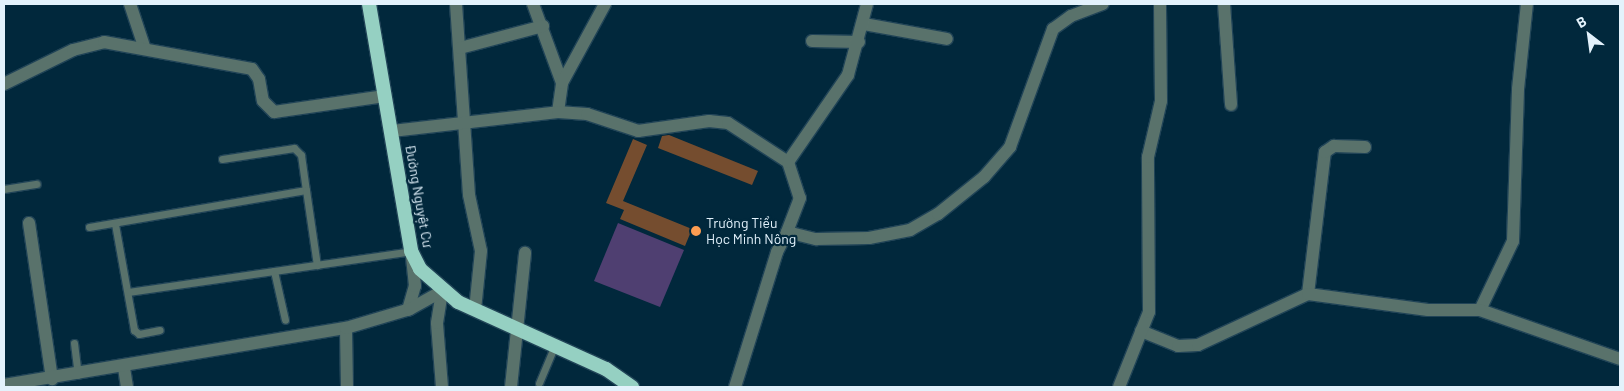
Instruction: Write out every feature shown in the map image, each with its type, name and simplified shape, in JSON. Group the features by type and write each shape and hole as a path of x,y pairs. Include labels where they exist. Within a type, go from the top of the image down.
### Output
{"highway":[{"name":"Đường Nguyệt Cư","path":"369,4 392,130 411,251 420,269 442,291 474,310 555,344 632,387"}],"street":[{"path":"130,4 145,49"},
{"path":"456,4 468,195 481,251 474,310"},
{"path":"532,4 543,26 562,83"},
{"path":"558,112 562,83 605,4"},
{"path":"788,162 848,75 864,24 867,4"},
{"path":"787,232 816,238 869,238 910,230 938,214 984,177 1010,147 1053,29 1071,16 1103,4"},
{"path":"1119,387 1149,312 1149,138 1162,101 1160,4"},
{"path":"1224,4 1230,105"},
{"path":"1480,310 1513,241 1518,89 1527,4"},
{"path":"864,24 947,39"},
{"path":"460,48 543,26"},
{"path":"812,41 859,42"},
{"path":"4,84 73,50 104,42 252,69 259,79 264,101 274,112 385,96"},
{"path":"392,130 464,124 558,112 587,114 638,131 709,121 728,123 788,162 800,198 777,252 735,387"},
{"path":"1308,294 1324,152 1334,146 1365,147"},
{"path":"28,223 52,378"},
{"path":"408,310 415,286 411,251"},
{"path":"511,387 515,327 525,253"},
{"path":"4,385 32,384 52,378 124,368 346,328 408,310 442,291"},
{"path":"442,291 437,323 442,387"},
{"path":"1141,331 1178,346 1198,345 1308,294 1428,310 1480,310 1620,359"},
{"path":"346,328 347,387"},
{"path":"124,368 127,387"}],"lane":[{"path":"222,159 294,148 301,154 317,264"},
{"path":"4,189 37,184"},
{"path":"89,227 306,190"},
{"path":"115,224 134,330 139,334 160,330"},
{"path":"128,292 411,251"},
{"path":"274,271 284,320"},
{"path":"74,343 78,375"},
{"path":"539,383 555,344"}],"shaded area":[{"path":"618,223 684,250 660,307 594,281"}],"building":[{"path":"669,135 758,171 752,185 658,148 662,136"},
{"path":"633,139 647,145 623,201 692,229 685,246 620,219 624,210 606,203"}],"place":[{"name":"Trường Tiểu Học Minh Nông","path":"696,231"}]}
